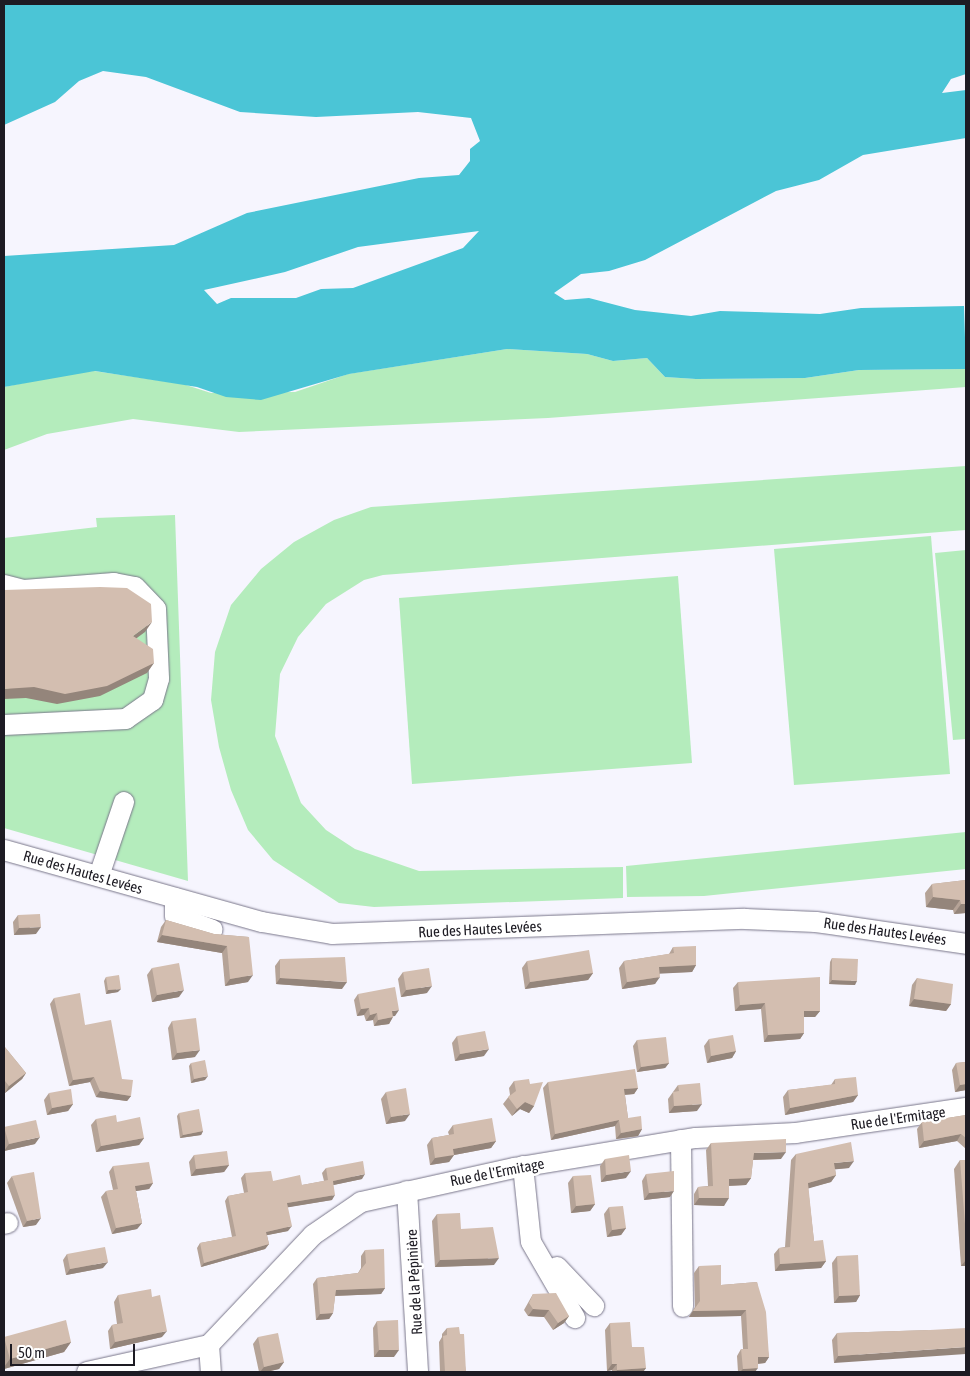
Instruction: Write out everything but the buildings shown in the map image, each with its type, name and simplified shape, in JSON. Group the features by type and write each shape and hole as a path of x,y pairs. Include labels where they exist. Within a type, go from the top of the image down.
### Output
{"street":[{"path":"4,585 24,590 114,583 135,587 156,609 159,679 152,700 126,718 4,725"},
{"path":"99,876 124,802"},
{"name":"Rue des Hautes Levées","path":"4,850 262,922 332,934 745,920 816,922 966,944"},
{"path":"175,898 176,916 213,930"},
{"name":"Rue de l'Ermitage","path":"209,1345 313,1235 341,1212 360,1202 529,1165 681,1140 796,1133 966,1108"},
{"path":"681,1140 683,1307"},
{"path":"529,1165 544,1247 567,1282 594,1306"},
{"path":"529,1165 531,1242 575,1318"},
{"name":"Rue de la Pépinière","path":"407,1191 418,1372"},
{"path":"87,1372 209,1345 211,1372"}],"green space":[{"path":"507,349 587,354 613,361 647,358 665,377 696,379 805,378 859,370 966,369 966,387 548,418 239,432 133,419 47,434 4,450 4,387 72,373 94,371 183,384 211,393 295,392 348,374"},
{"path":"966,466 966,530 383,575 364,580 326,604 298,637 280,674 275,736 301,803 326,830 355,849 419,871 623,867 623,898 374,907 339,903 273,860 248,830 231,790 219,747 211,700 215,652 231,605 261,569 294,542 334,520 371,507"},
{"path":"175,515 188,881 4,828 4,538 97,527 96,518"},
{"path":"931,536 950,774 794,785 774,549"},
{"path":"966,550 966,739 953,740 935,553"},
{"path":"678,576 692,763 412,784 399,598"},
{"path":"966,832 966,869 704,896 627,897 626,866"}],"water":[{"path":"4,4 966,4 966,74 951,79 942,93 966,90 966,138 863,155 819,180 776,191 645,260 609,271 581,274 554,293 565,300 589,298 635,310 691,316 720,311 820,314 861,308 964,306 966,369 859,370 805,378 696,379 665,377 647,358 613,361 587,354 507,349 349,374 261,400 226,397 197,387 95,371 4,387 4,256 174,245 247,213 419,178 459,175 470,161 470,149 480,141 471,118 418,112 316,117 240,112 146,77 103,71 79,81 55,102 4,125","holes":["479,231 463,248 353,288 321,289 296,298 231,298 217,304 204,290 285,272 358,247"]}]}
